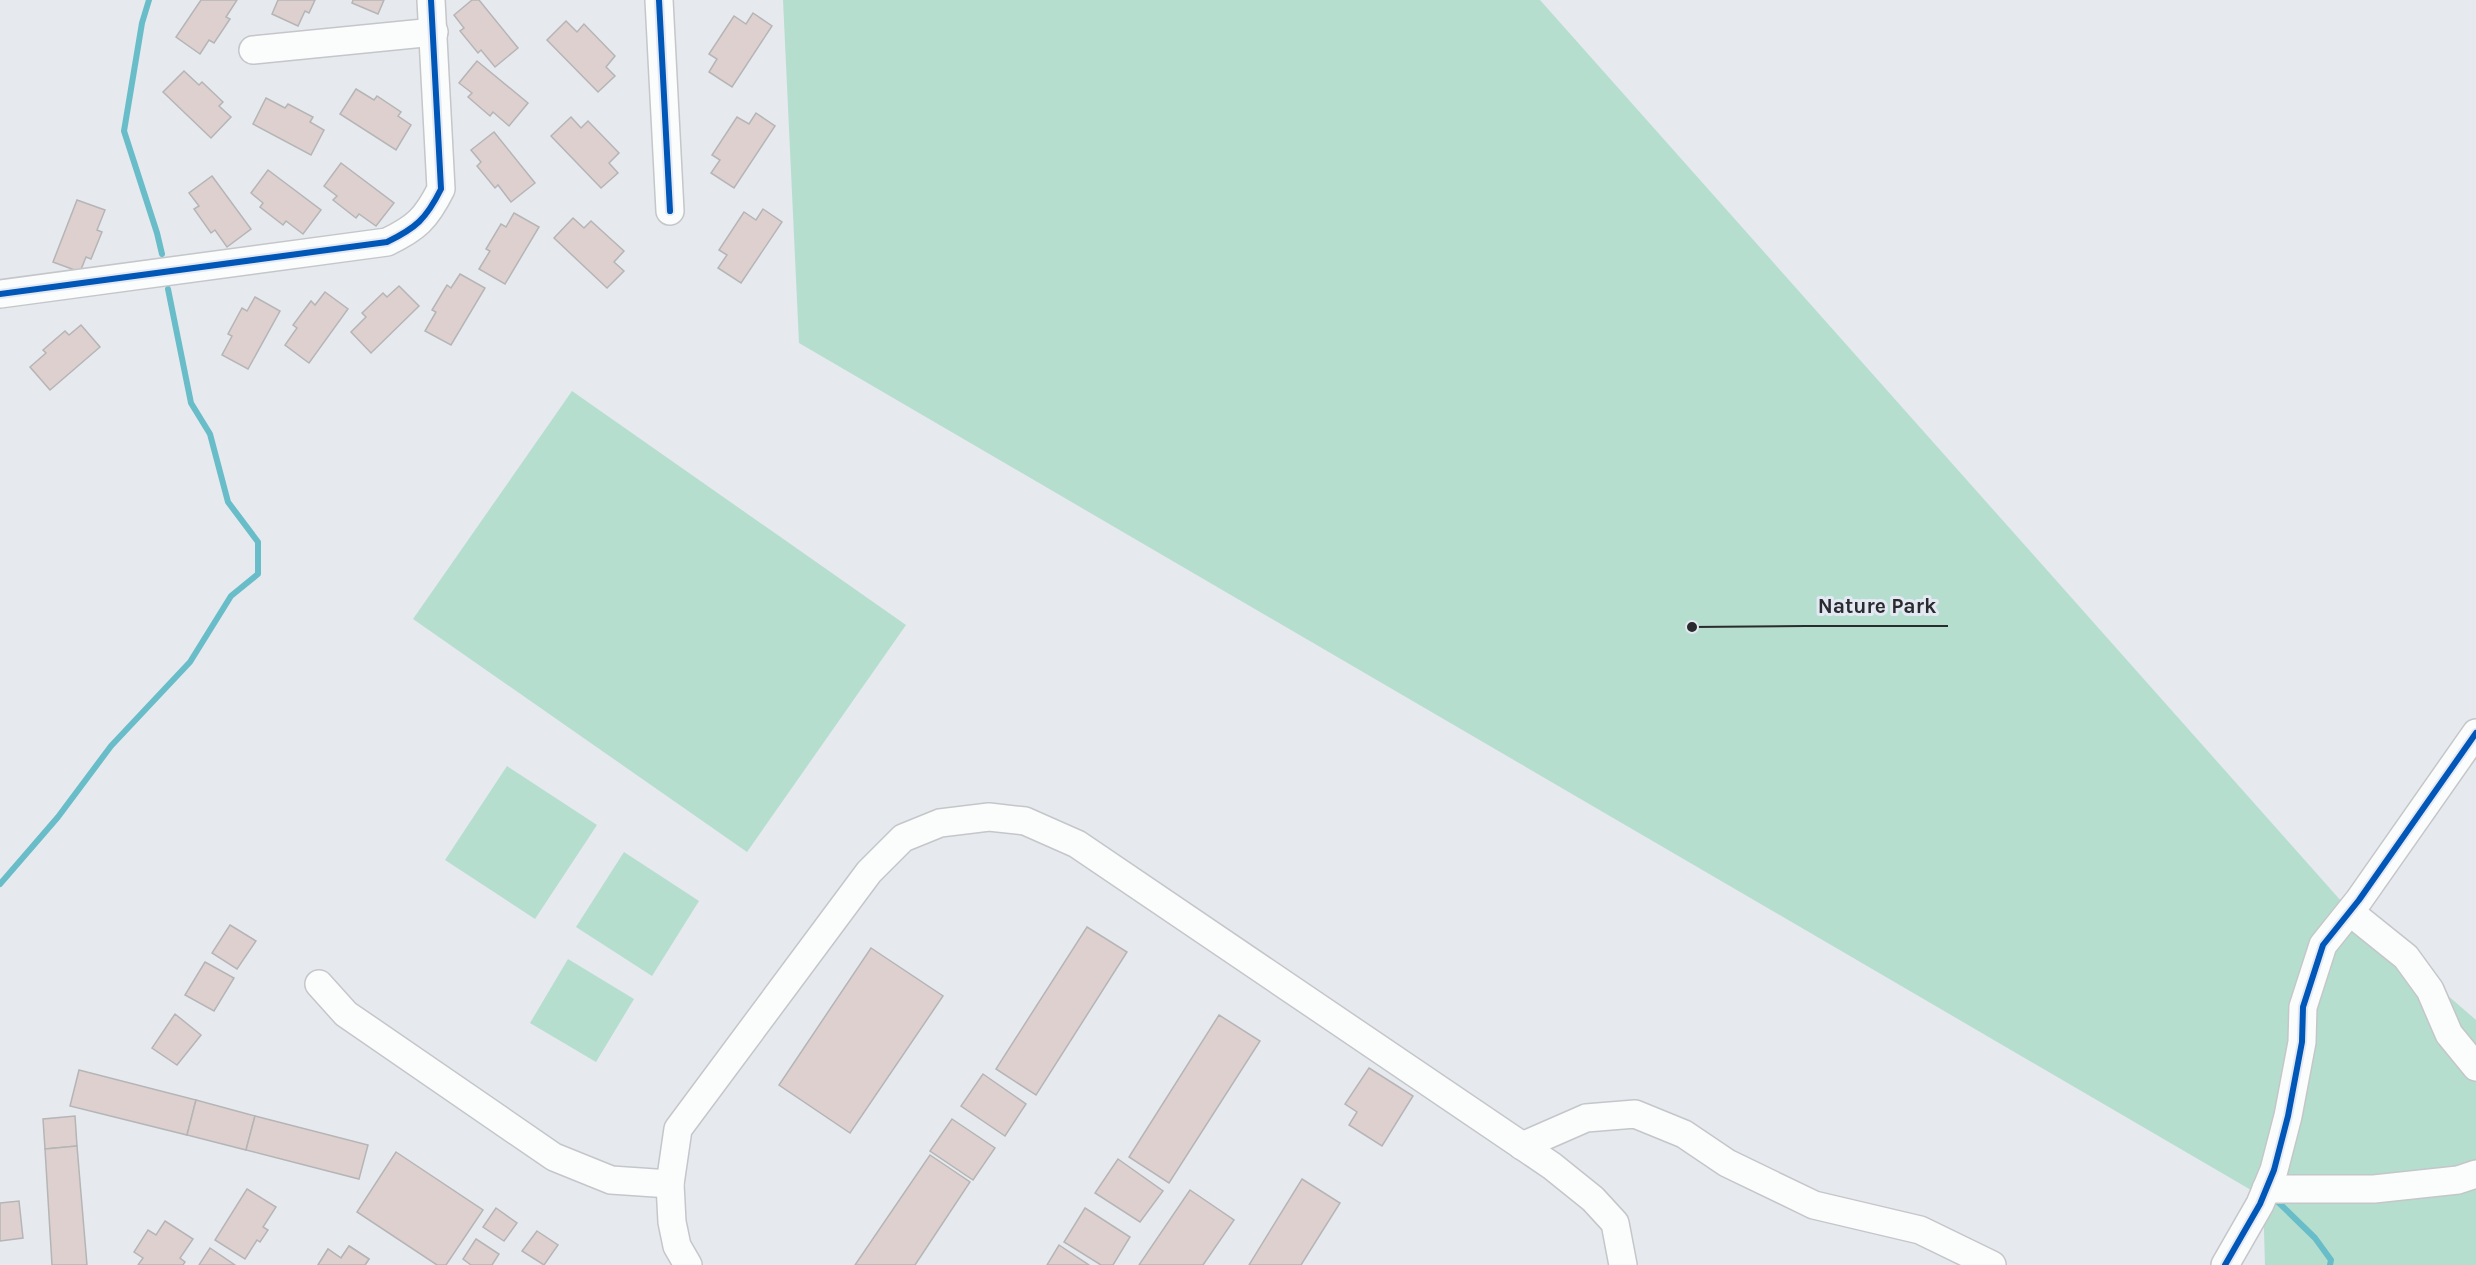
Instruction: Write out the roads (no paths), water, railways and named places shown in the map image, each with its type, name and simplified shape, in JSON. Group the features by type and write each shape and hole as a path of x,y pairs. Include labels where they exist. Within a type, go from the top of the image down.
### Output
{"street":[{"path":"0,294 387,242 410,231 429,213 441,189 431,0"},
{"path":"658,0 670,211"},
{"path":"253,50 434,32"},
{"path":"2225,1265 2274,1170 2288,1116 2302,1042 2303,1007 2323,945 2350,912 2476,734"},
{"path":"688,1265 677,1246 672,1222 670,1184 678,1129 869,872 903,838 940,823 989,817 1025,821 1077,844 1552,1166 1593,1199 1615,1223 1623,1265"},
{"path":"2350,912 2406,957 2430,990 2449,1034 2476,1067"},
{"path":"319,984 346,1014 554,1157 611,1180 670,1184"},
{"path":"1522,1146 1586,1118 1635,1114 1684,1134 1727,1163 1814,1205 1920,1230 1992,1265"},
{"path":"2266,1189 2374,1189 2458,1180 2476,1174"}],"waterway":[{"path":"149,0 142,23 124,131 162,254"},
{"path":"0,884 58,817 111,746 190,662 231,596 258,574 258,542 228,502 210,434 191,403 168,289"},
{"path":"2274,1198 2315,1238 2331,1260 2330,1265"}],"place":[{"name":"Nature Park","path":"1692,627"}]}
